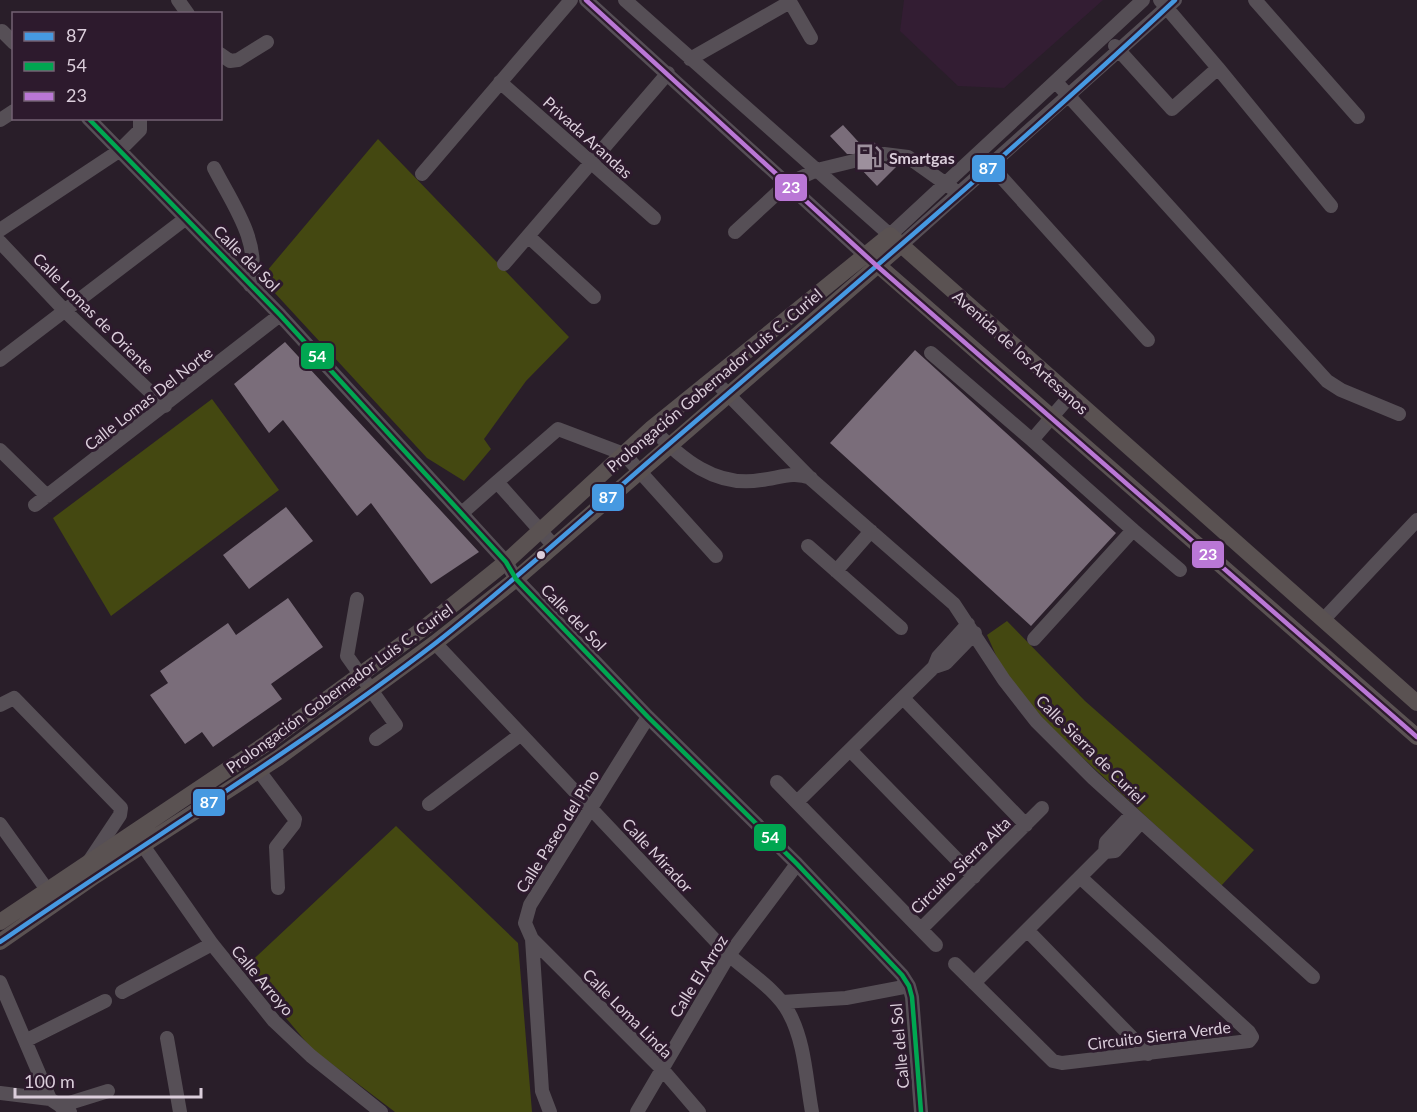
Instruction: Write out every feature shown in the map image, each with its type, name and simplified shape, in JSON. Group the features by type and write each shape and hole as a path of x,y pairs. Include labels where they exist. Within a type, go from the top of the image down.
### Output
{"main road":[{"name":"Prolongación Gobernador Luis C. Curiel","path":"0,942 88,864 264,745 424,628 506,562 652,428 712,379 896,240"},
{"name":"Avenida de los Artesanos","path":"896,240 1417,703"},
{"name":"Prolongación Gobernador Luis C. Curiel","path":"0,922 52,897 144,847 259,771 435,644 516,579 728,394 871,260"},
{"name":"Avenida de los Artesanos","path":"871,260 1417,737"},
{"path":"1306,641 1323,620"}],"street":[{"path":"178,0 187,12"},
{"path":"422,174 571,0"},
{"name":"Avenida de los Artesanos","path":"586,0 871,260"},
{"name":"Prolongación Gobernador Luis C. Curiel","path":"896,240 947,183 1143,0"},
{"path":"1255,0 1358,117"},
{"path":"690,59 789,1 811,38"},
{"path":"1168,3 1331,206"},
{"name":"Prolongación Gobernador Luis C. Curiel","path":"896,240 958,194 1120,51 1168,3"},
{"path":"615,26 628,4"},
{"name":"Avenida de los Artesanos","path":"628,4 896,240"},
{"path":"2,31 12,41"},
{"path":"1105,36 1172,109 1218,68"},
{"path":"222,55 230,61 238,60 267,42"},
{"path":"504,264 668,73"},
{"name":"Privada Arandas","path":"500,82 654,218"},
{"path":"1056,82 1327,381 1341,390 1399,414"},
{"name":"Calle del Sol","path":"90,120 280,315 506,562 516,579 648,717 797,864 909,986 921,1112"},
{"path":"0,230 119,151 140,130 140,120"},
{"path":"980,153 1149,340"},
{"path":"884,154 908,157 947,183 958,194"},
{"path":"735,232 787,184 817,170 854,161"},
{"path":"214,168 252,244 253,274 250,285"},
{"path":"0,360 185,219"},
{"path":"528,236 594,297"},
{"name":"Calle Lomas de Oriente","path":"0,242 65,311 165,406"},
{"name":"Calle Lomas Del Norte","path":"35,505 280,315"},
{"path":"931,353 1032,440 1132,531 1180,570"},
{"name":"Calle Sierra de Curiel","path":"712,379 811,478 954,604 1004,680 1036,721 1136,818 1313,977"},
{"path":"1032,440 1070,396"},
{"path":"652,428 668,445 693,465 721,479 754,482 795,473 811,478"},
{"path":"462,513 558,429 624,454 716,556"},
{"path":"0,450 47,496"},
{"path":"497,482 554,546"},
{"path":"1323,620 1417,520"},
{"path":"837,571 871,531"},
{"path":"1034,639 1132,531"},
{"path":"808,546 901,628"},
{"path":"357,599 346,651 349,661 372,689 396,725 376,739"},
{"path":"797,802 934,667 946,663 971,629"},
{"name":"Calle Mirador","path":"435,644 729,955 782,1002 794,1024 801,1048 812,1112"},
{"path":"0,705 14,698 121,807 120,815 88,864"},
{"name":"Circuito Sierra Alta","path":"777,782 921,929 1026,825 903,698"},
{"name":"Calle Paseo del Pino","path":"550,1112 542,1091 540,1076 532,939 525,923 530,905 648,717"},
{"path":"429,804 520,735"},
{"path":"850,750 974,877"},
{"path":"259,771 294,819 294,824 276,847 278,888"},
{"path":"1026,825 1042,808"},
{"path":"974,982 1105,852 1114,851 1136,818"},
{"path":"0,824 52,897"},
{"name":"Calle Arroyo","path":"144,847 212,944 274,1021 310,1056 381,1112"},
{"name":"Calle El Arroz","path":"637,1112 729,955 797,864"},
{"name":"Circuito Sierra Verde","path":"955,964 1053,1061 1062,1063 1249,1041 1252,1037 1080,877"},
{"path":"921,929 936,945"},
{"path":"1027,930 1148,1054"},
{"name":"Calle Loma Linda","path":"532,939 662,1069 699,1112"},
{"path":"122,992 212,944"},
{"path":"0,982 60,1106"},
{"path":"782,1002 846,998 909,986"},
{"path":"27,1040 105,1001"},
{"path":"167,1038 180,1112"},
{"path":"0,1093 60,1106 108,1091"}],"shaded area":[{"path":"904,0 1103,0 1004,88 958,86 900,31"}],"green space":[{"path":"378,139 569,337 526,381 484,439 491,449 464,481 427,458 261,278"},
{"path":"212,399 279,490 111,616 53,518"},
{"path":"1007,621 1085,701 1254,850 1221,886 1044,722 1002,669 987,635"},
{"path":"396,826 518,943 532,1112 395,1112 312,1049 244,968"}],"building":[{"name":"Smartgas","path":"843,125 865,149 874,142 878,147 875,153 878,161 896,167 877,186 860,168 863,159 860,154 847,154 830,136"},
{"path":"285,342 479,552 431,584 371,503 357,516 283,420 269,433 234,384"},
{"path":"915,350 1116,533 1031,626 830,443"},
{"path":"286,507 313,541 249,589 223,555"},
{"path":"288,598 323,647 271,684 282,699 213,747 202,732 185,744 150,695 168,683 160,671 228,623 236,635"}],"tunnel":[{"path":"854,161 884,154"}],"transit line":[{"name":"23","path":"586,0 877,266 1417,737"},
{"name":"87","path":"0,942 276,758 384,682 467,618 924,225 1175,0"},
{"name":"54","path":"90,120 280,315 506,562 516,579 648,717 797,864 902,975 909,986 912,997 921,1112"}],"place":[{"name":"Smartgas","path":"869,157"}]}
